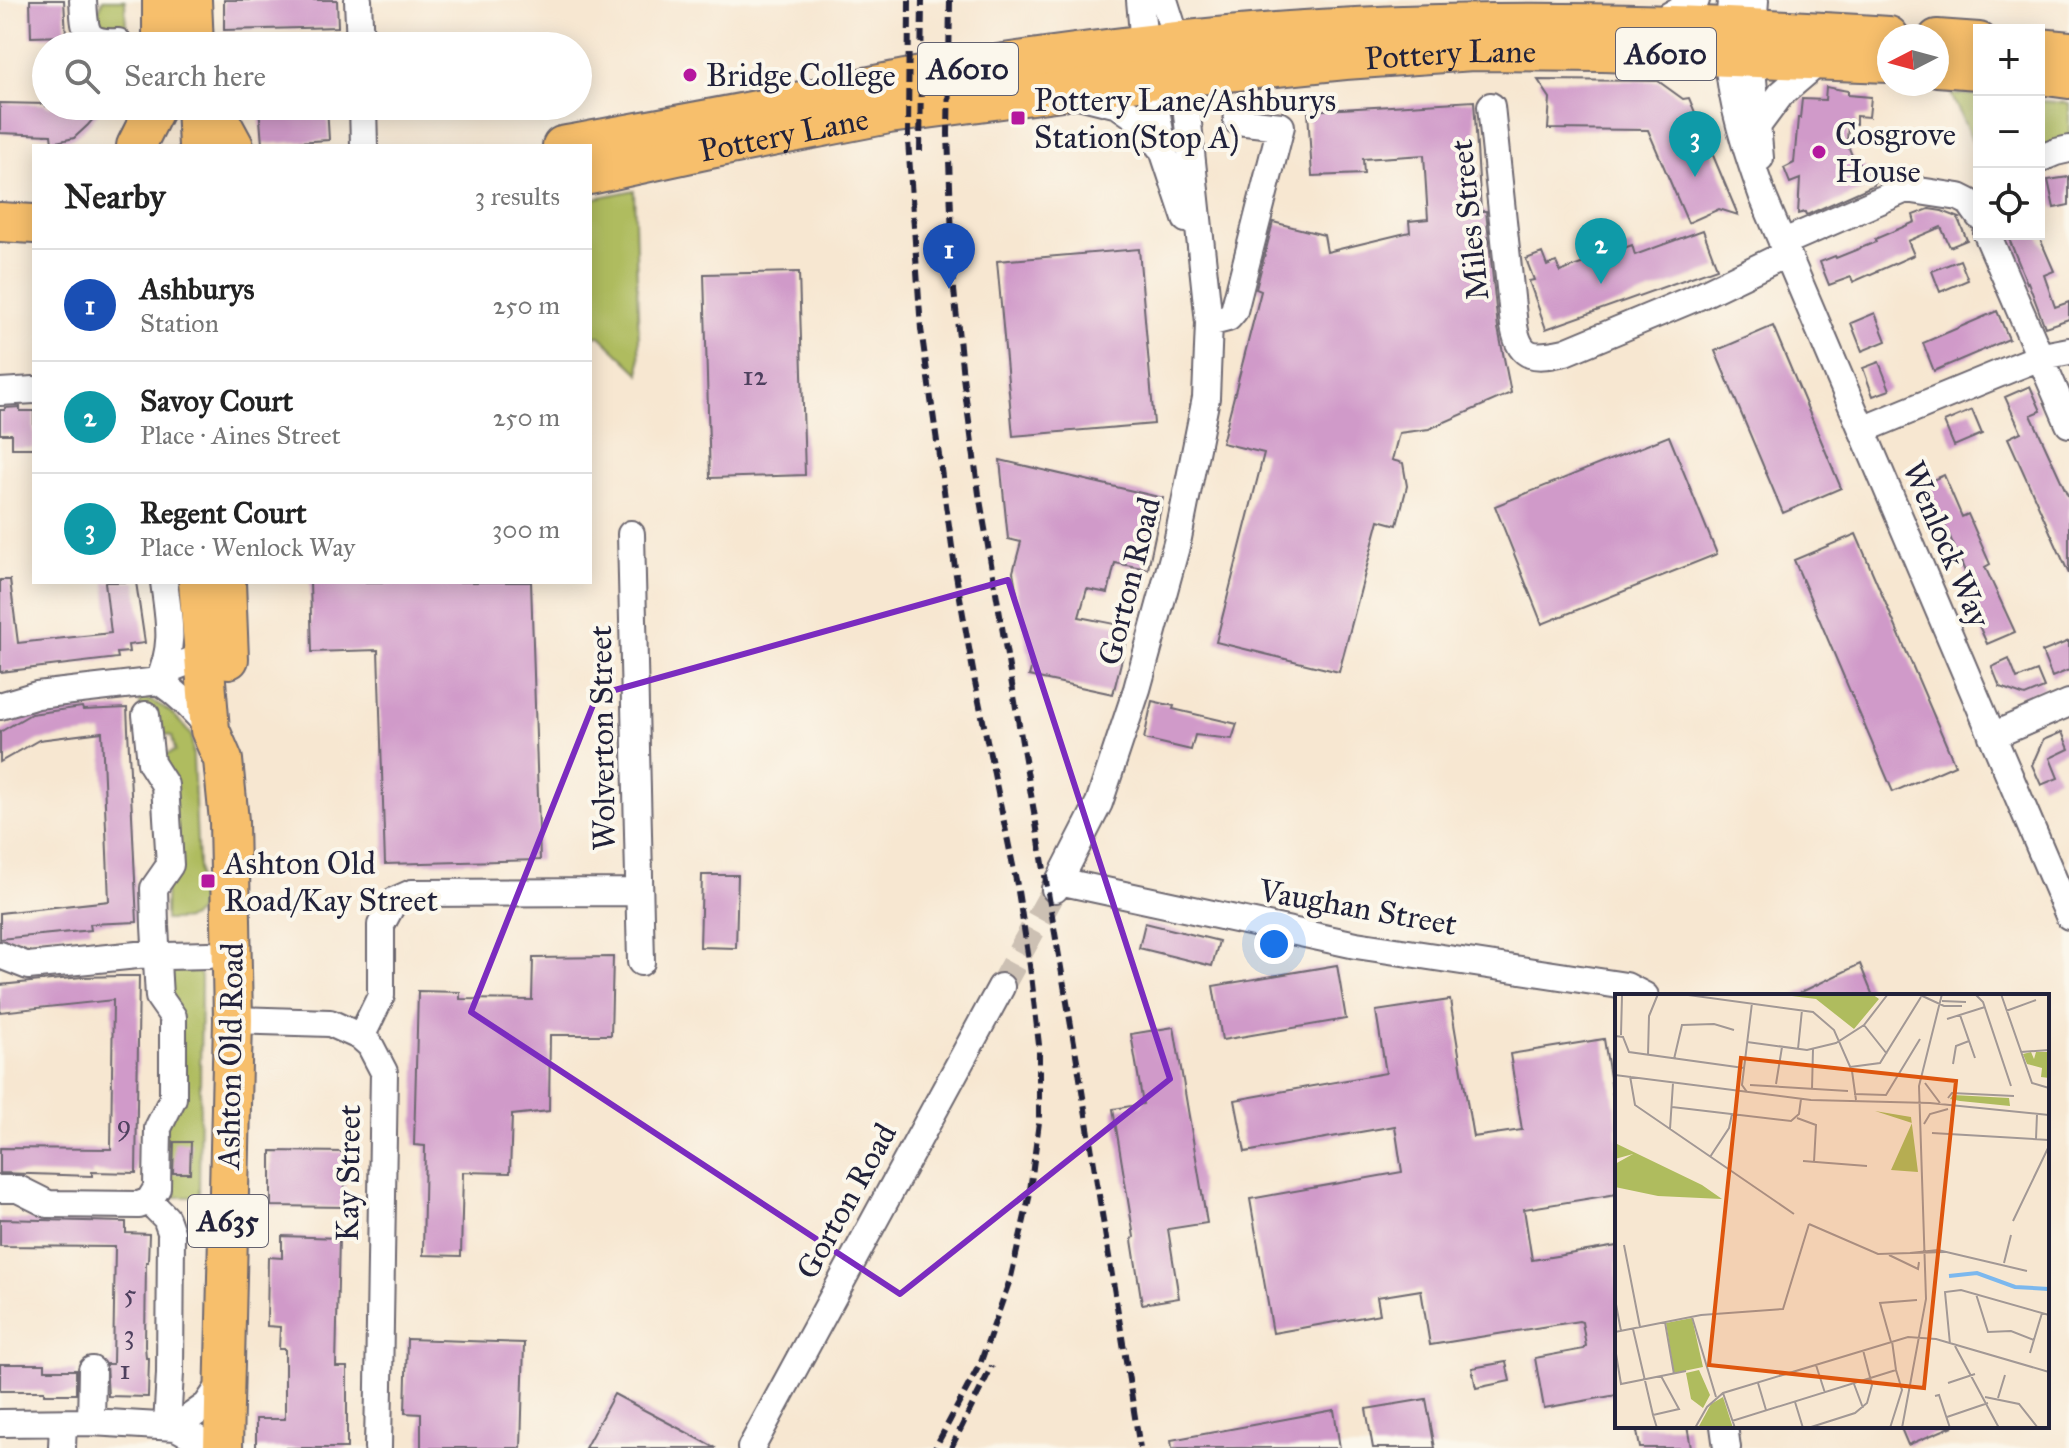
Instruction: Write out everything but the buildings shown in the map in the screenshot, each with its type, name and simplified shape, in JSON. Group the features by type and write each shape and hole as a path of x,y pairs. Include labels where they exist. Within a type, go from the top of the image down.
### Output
{"highway":[{"path":"162,0 186,32"},
{"name":"Pottery Lane","path":"592,175 889,114 1062,91 1163,61 1365,27 1497,23 1655,24 1877,35"},
{"name":"Pottery Lane","path":"573,144 942,72 1163,61 1345,60 1473,51 1603,52 1741,28 1822,59 1877,62"},
{"path":"1949,40 1973,42"},
{"path":"2045,49 2069,51"},
{"path":"1949,68 1973,70"},
{"path":"2045,76 2069,79"},
{"path":"137,144 149,120"},
{"path":"164,120 165,144"},
{"path":"197,120 198,144"},
{"path":"220,120 233,144"},
{"path":"592,165 705,150"},
{"path":"0,204 32,205"},
{"path":"0,222 32,224"},
{"path":"0,247 32,247"},
{"name":"Ashton Old Road","path":"198,584 203,656 229,821 233,1020 223,1448"},
{"name":"Ashton Old Road","path":"217,745 233,731 226,584"}],"street":[{"path":"83,0 88,32"},
{"path":"358,0 359,32"},
{"path":"1140,0 1163,61"},
{"path":"1163,61 1164,0"},
{"path":"1655,24 1696,0"},
{"name":"Wenlock Way","path":"1741,28 1758,125 1763,197"},
{"name":"Wenlock Way","path":"1741,28 1735,106 1763,197 2069,916"},
{"path":"1758,125 1781,94 1822,59"},
{"name":"Gorton Road","path":"1163,61 1164,153 1202,274"},
{"name":"Gorton Road","path":"1057,885 1099,803 1137,689 1177,543 1206,398 1209,323 1163,61"},
{"path":"1062,91 1118,105 1144,123 1164,153"},
{"name":"Miles Street","path":"1491,106 1514,326 1519,344 1533,356 1565,352 1697,297 1784,249"},
{"path":"1209,323 1228,318 1234,311 1281,126 1237,121"},
{"path":"2045,157 2069,149"},
{"path":"1784,249 1906,189 1973,202"},
{"path":"1990,240 2069,424"},
{"path":"1202,274 1243,272"},
{"path":"1862,430 2039,358 2069,351"},
{"name":"Wolverton Street","path":"631,534 641,962"},
{"path":"159,681 168,659 170,630 164,584"},
{"path":"0,706 37,695 159,681 175,667 203,656"},
{"path":"159,681 193,708 217,745"},
{"path":"1992,736 2069,703"},
{"path":"0,1189 18,1189 48,1204 139,1205 149,1201 157,1188 158,1128 173,1098 173,1017 159,997 154,888 170,865 165,785 151,763 146,715"},
{"name":"Vaughan Street","path":"1057,885 1356,945 1626,986 1641,994"},
{"name":"Wolverton Street","path":"361,1037 381,996 381,925 394,901 412,893 639,892"},
{"path":"0,955 28,966 157,953 166,956 209,955"},
{"name":"Gorton Road","path":"751,1448 1001,987"},
{"path":"233,1020 330,1023 361,1037"},
{"name":"Kay Street","path":"361,1037 370,1045 384,1072 378,1448"},
{"path":"149,1201 166,1218 171,1232 172,1427"},
{"path":"91,1422 92,1370"},
{"path":"172,1427 207,1405 225,1379"},
{"path":"0,1423 62,1435 91,1422 172,1427 196,1438 206,1448"},
{"path":"1724,1428 1727,1448"}],"highlighted area":[{"path":"1008,580 1170,1079 900,1294 471,1012 597,695"}],"green space":[{"path":"103,0 125,0 126,27 114,29 100,24 97,14"},
{"path":"1951,94 1973,95 1973,142"},
{"path":"2045,101 2069,103 2069,141 2045,149"},
{"path":"634,190 640,374 600,336 592,336 592,199"},
{"path":"139,697 169,711 192,737 200,907 195,915 186,919 165,920 166,768 163,756 175,751 172,736 150,722 142,710"},
{"path":"166,961 197,964 201,977 199,1197 165,1197"}],"tunnel":[{"path":"1001,987 1055,889"}],"railway":[{"path":"909,0 908,140 921,329 956,575 1017,885 1039,1045 1039,1122 1029,1198 1011,1277 980,1364 935,1448"},
{"path":"920,151 922,0"},
{"path":"950,0 948,134 954,290 963,377 979,494 1078,1066 1140,1448"},
{"path":"951,1448 992,1366"}],"place":[{"name":"Bridge College","path":"690,75"},
{"name":"Pottery Lane/Ashburys Station(Stop A)","path":"1018,118"},
{"name":"Cosgrove House","path":"1819,152"},
{"name":"Regent Court","path":"1695,177"},
{"name":"Savoy Court","path":"1601,284"},
{"name":"Ashburys","path":"949,289"},
{"name":"Ashton Old Road/Kay Street","path":"208,881"}]}
